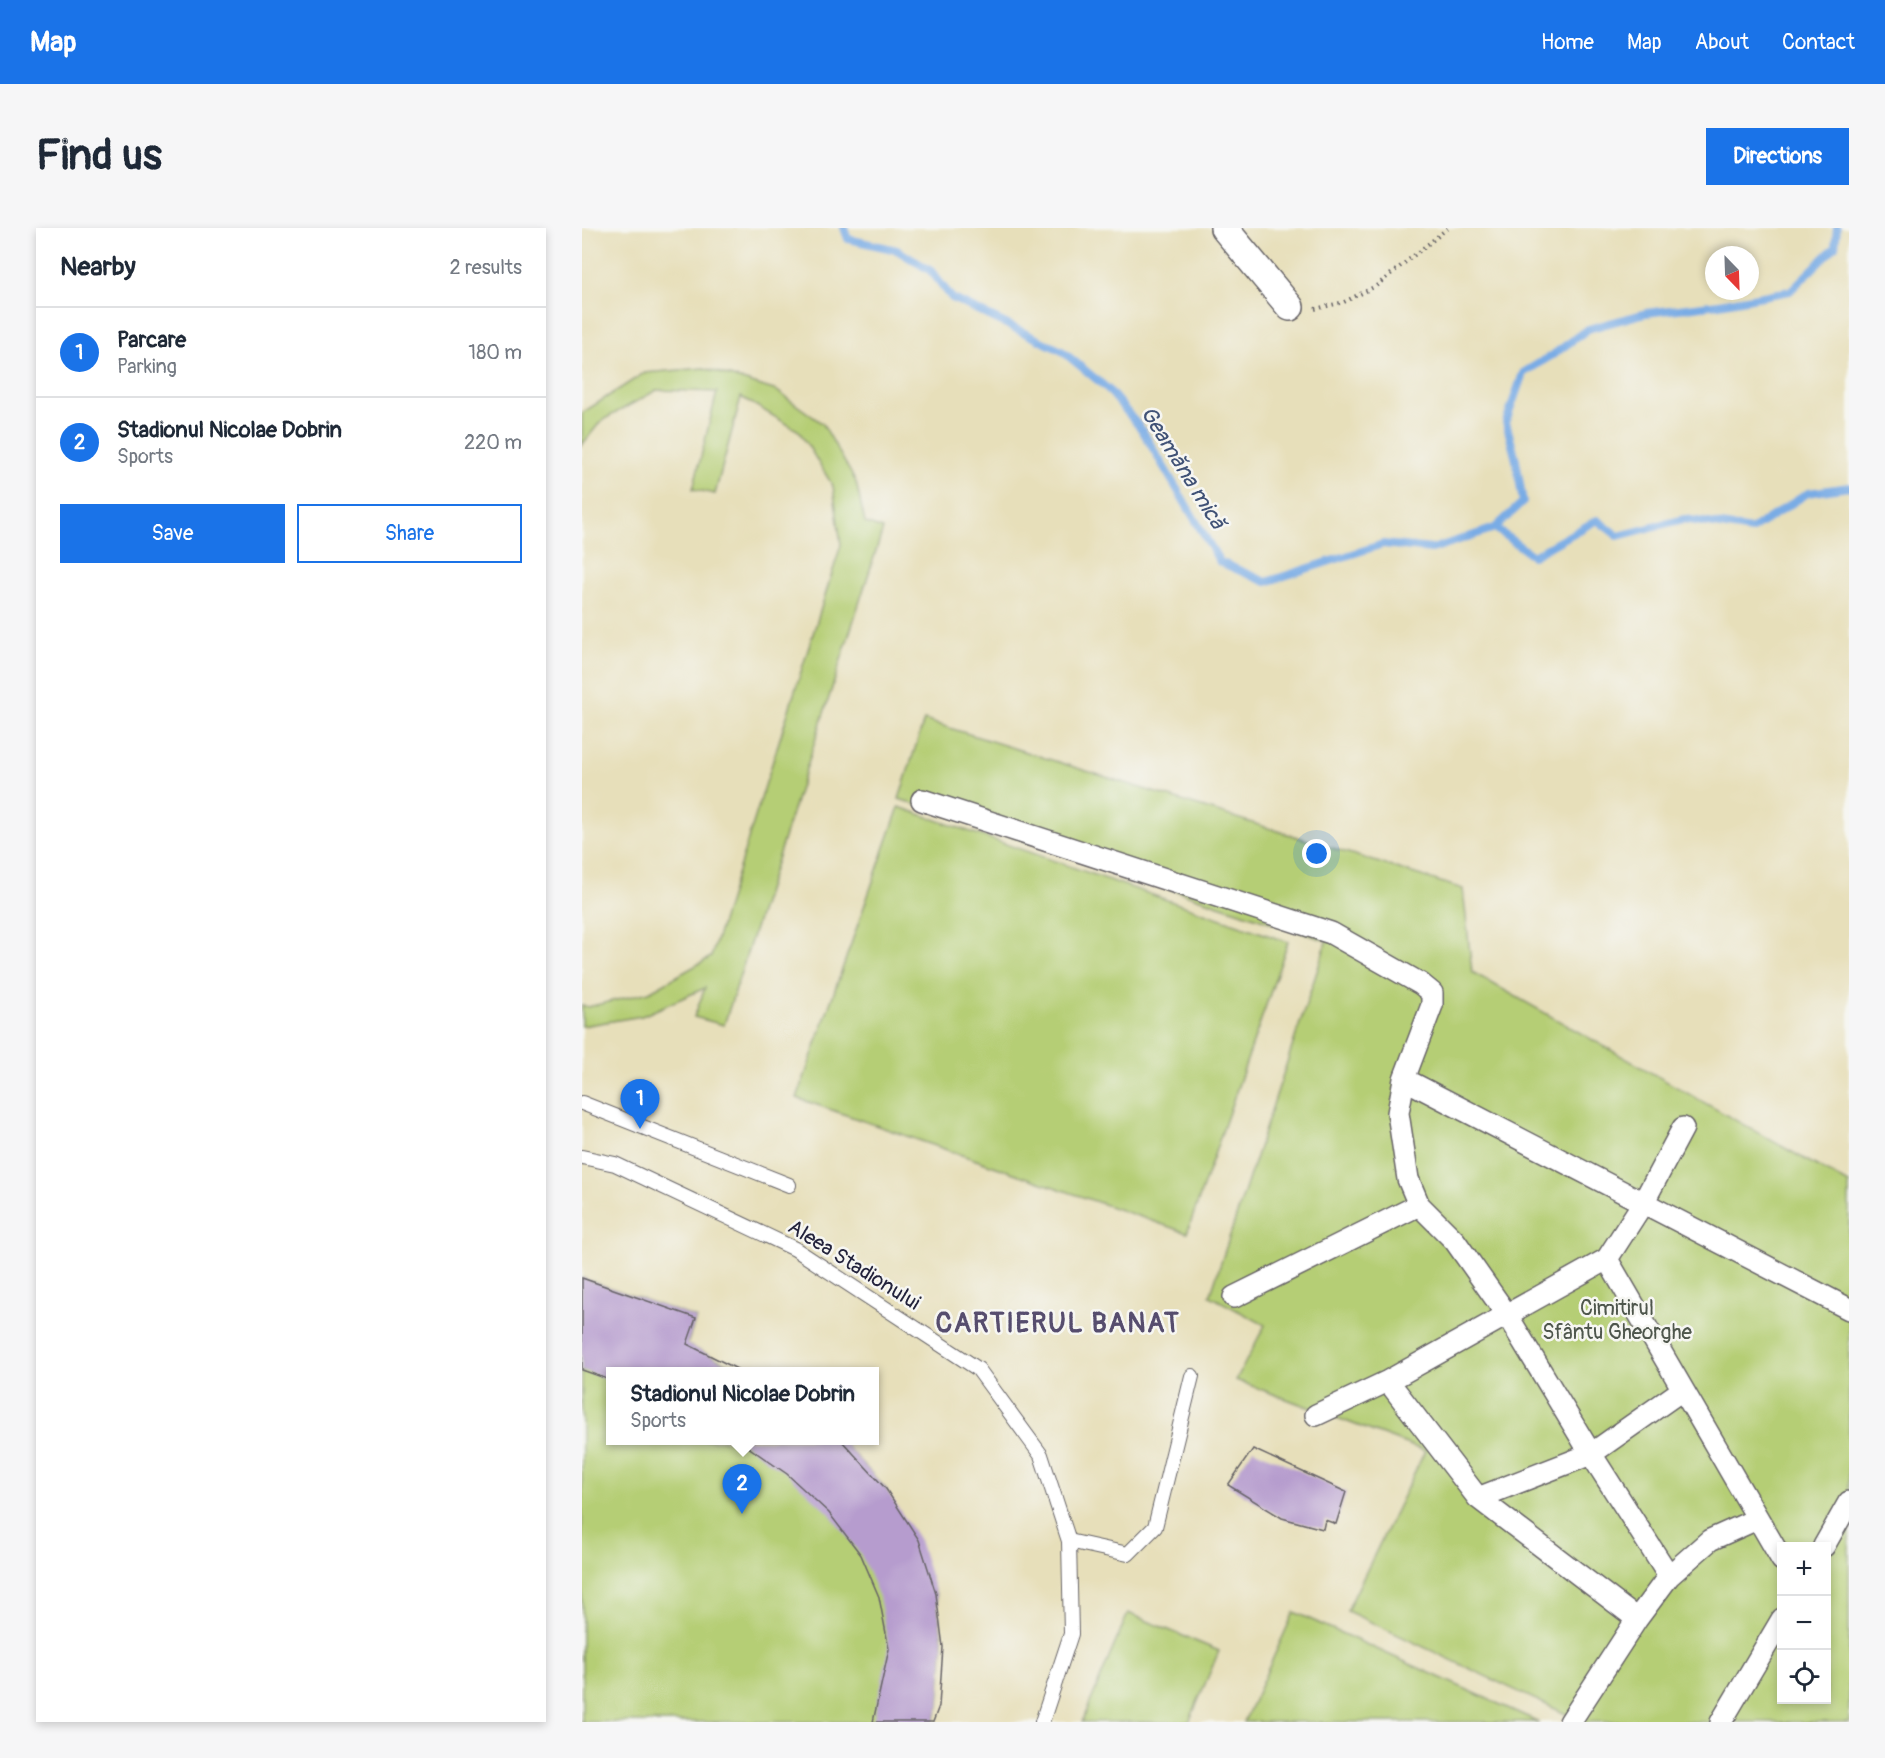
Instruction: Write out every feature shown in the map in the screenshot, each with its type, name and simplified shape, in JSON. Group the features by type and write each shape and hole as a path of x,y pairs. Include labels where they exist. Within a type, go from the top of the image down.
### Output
{"street":[{"path":"1224,228 1290,307"},
{"path":"922,800 1330,933 1421,984 1432,993 1432,1005 1404,1079 1398,1113 1408,1179 1419,1205 1455,1240 1507,1315 1591,1454 1669,1576"},
{"path":"1404,1079 1849,1309"},
{"path":"1316,1415 1388,1381 1607,1259 1643,1203 1683,1128"},
{"path":"1234,1297 1419,1205"},
{"path":"1607,1259 1777,1552"},
{"path":"1388,1381 1478,1498 1637,1619"},
{"path":"1478,1498 1591,1454 1682,1389"},
{"path":"1826,1542 1849,1502"},
{"path":"1570,1722 1637,1619 1669,1576 1710,1540 1757,1519"},
{"path":"1721,1722 1777,1627"}],"lane":[{"path":"582,1103 789,1185"},
{"name":"Aleea Stadionului","path":"582,1157 615,1164 795,1249 978,1369 1041,1455 1069,1541 1071,1634 1042,1722"},
{"path":"1069,1541 1128,1554 1155,1527 1192,1376"}],"path":[{"path":"1290,307 1316,309 1344,302 1376,286 1448,228"}],"green space":[{"path":"704,368 777,391 823,424 856,482 865,523 883,529 724,1025 694,1017 705,988 642,1016 582,1026 582,1005 588,1007 649,992 711,957 841,545 833,486 799,431 741,397 715,494 693,489 717,392 657,390 601,421 582,445 582,413 644,373"},
{"name":"Cimitirul Sfântu Gheorghe","path":"924,720 1463,889 1472,972 1849,1184 1849,1722 1566,1722 1568,1715 1347,1611 1425,1451 1236,1380 1265,1325 1210,1296 1327,941 899,799"},
{"path":"899,807 1288,942 1187,1233 797,1098"},
{"path":"582,1278 696,1318 687,1345 734,1367 606,1367 606,1445 845,1445 886,1489 936,1594 943,1647 939,1706 933,1722 582,1722"},
{"path":"1294,1612 1539,1722 1244,1722"},
{"path":"1128,1613 1219,1651 1189,1722 1082,1722"}],"building":[{"path":"582,1278 696,1318 687,1344 733,1367 606,1367 606,1379 582,1370"},
{"path":"745,1445 846,1445 886,1489 919,1540 936,1594 943,1647 939,1706 933,1722 873,1722 889,1649 879,1597 861,1555 829,1513 787,1474"},
{"path":"1253,1449 1346,1492 1336,1524 1325,1520 1323,1529 1282,1518 1228,1485"}],"waterway":[{"name":"Geamăna mică","path":"844,228 848,239 897,250 931,271 952,298 1062,351 1108,389 1142,430 1220,562 1266,582 1383,544 1432,549 1495,528 1523,502 1516,460 1506,422 1523,373 1588,329 1646,313 1719,304 1790,291 1835,247 1837,228"},
{"name":"Geamăna mică","path":"1495,528 1533,556 1597,520 1618,536 1684,519 1751,530 1808,493 1849,487"}],"place":[{"name":"Parcare","path":"640,1129"},
{"name":"Stadionul Nicolae Dobrin","path":"742,1514"}],"district":[{"name":"CARTIERUL BANAT","path":"1058,1323"}]}
